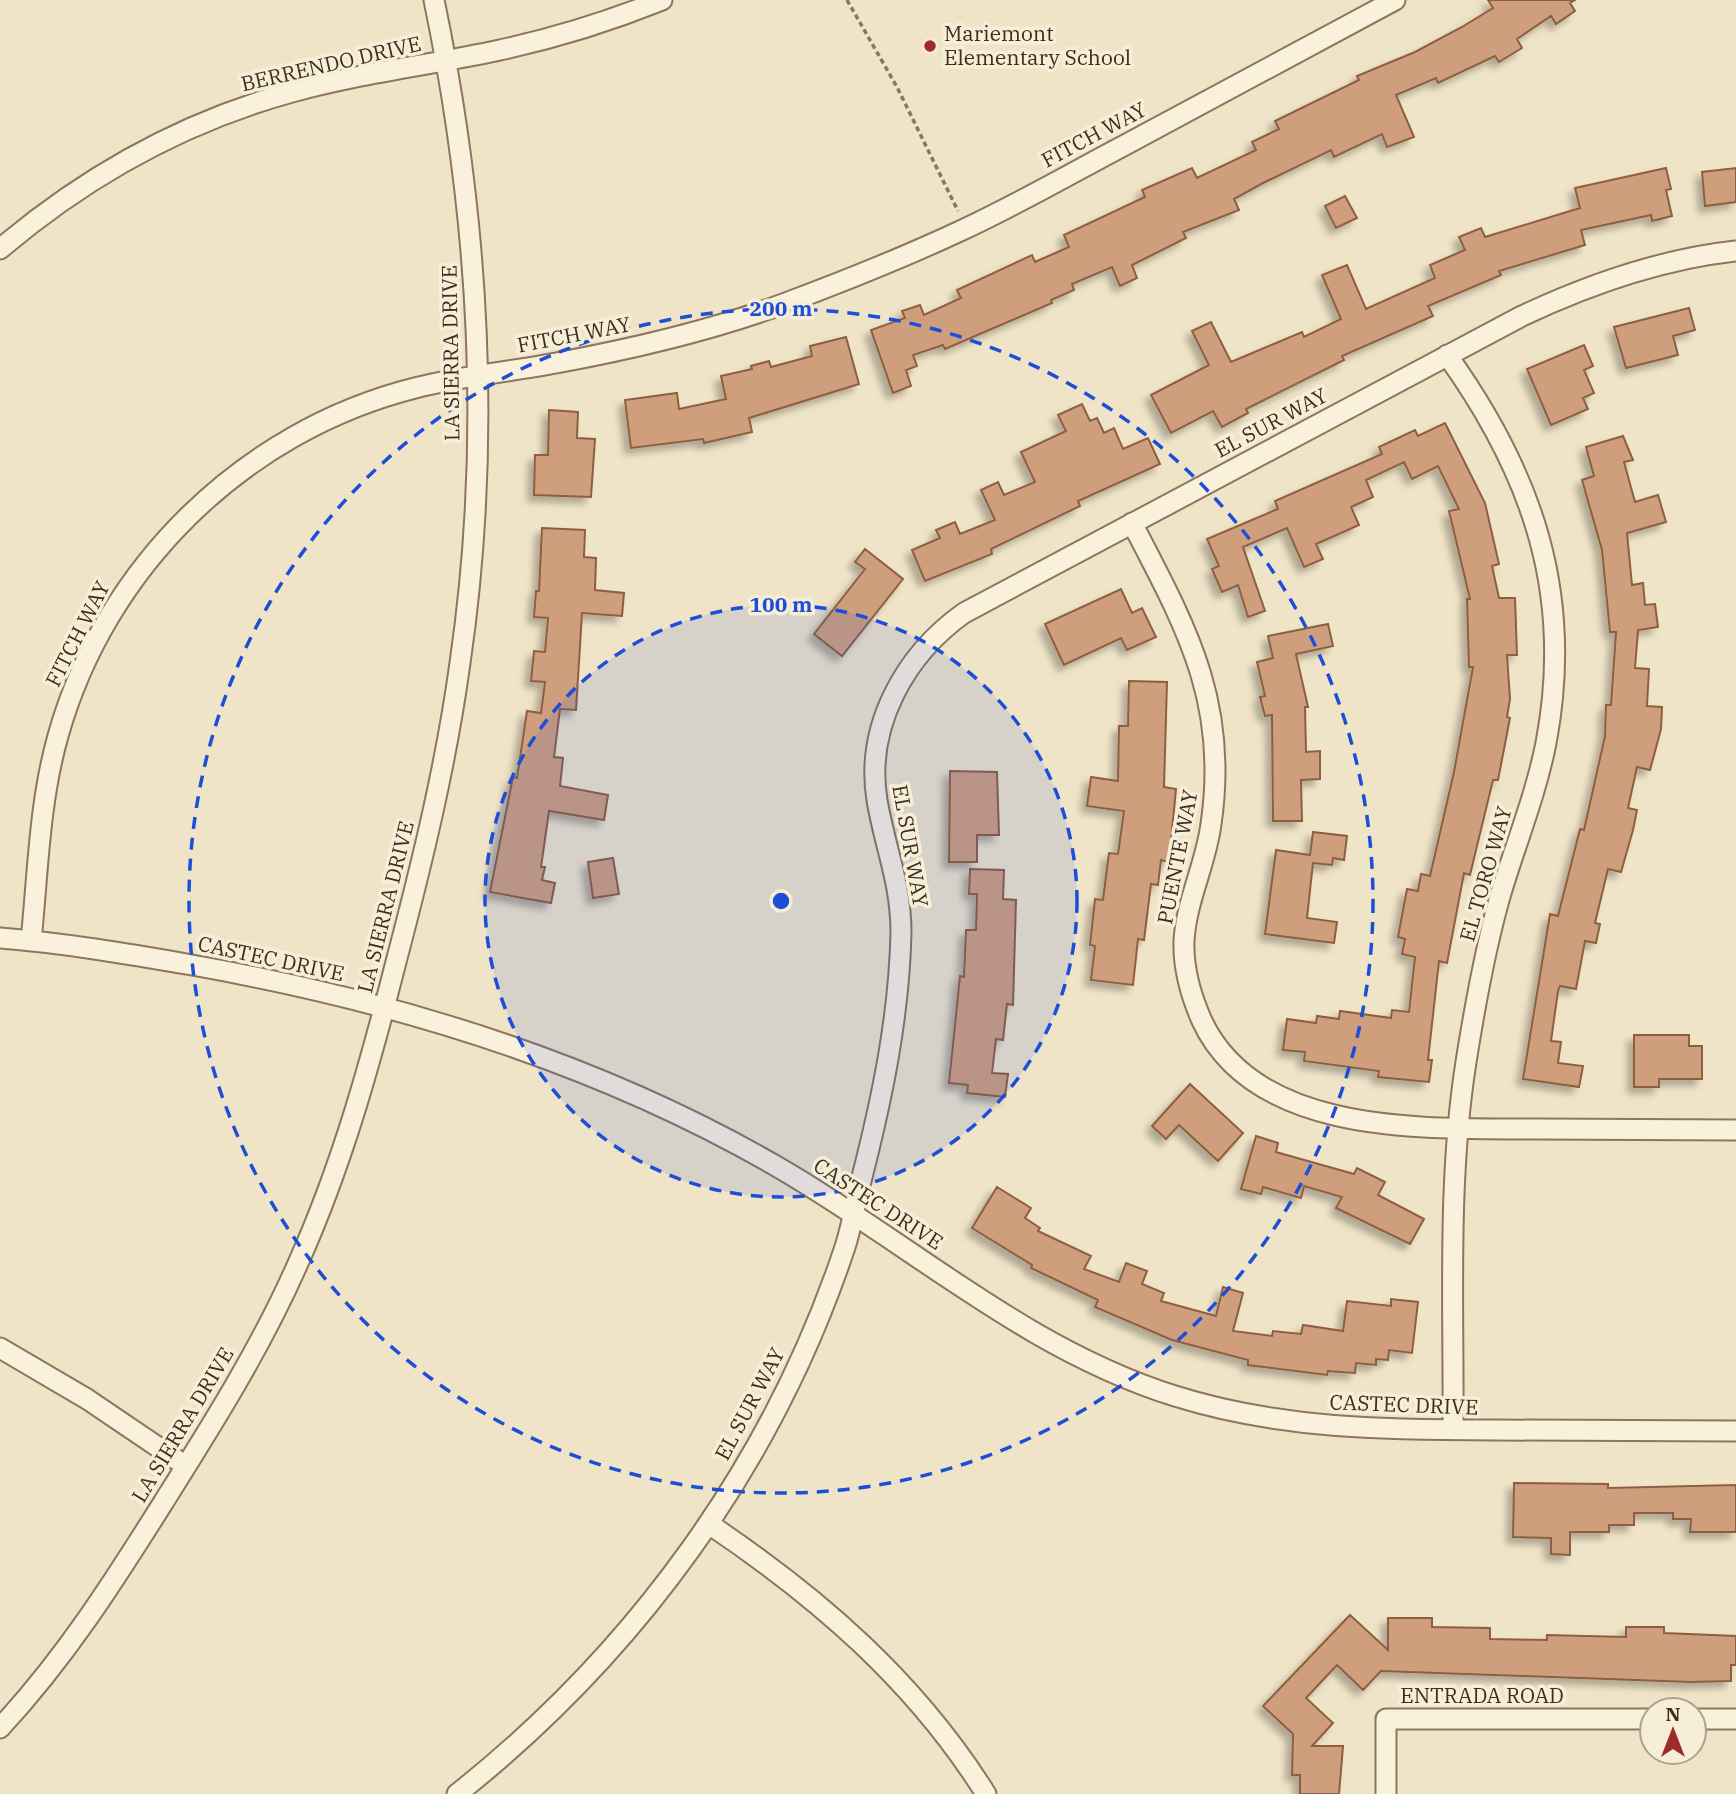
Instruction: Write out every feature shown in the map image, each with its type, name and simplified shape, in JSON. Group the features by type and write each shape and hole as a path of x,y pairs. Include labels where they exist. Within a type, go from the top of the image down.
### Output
{"street":[{"name":"LA SIERRA DRIVE","path":"0,1728 79,1635 186,1466 256,1347 298,1265 355,1117 428,836 461,660 475,492 477,376 467,201 434,0"},
{"name":"BERRENDO DRIVE","path":"0,250 69,195 110,168 153,144 221,115 292,92 446,61 580,29 662,0"},
{"name":"FITCH WAY","path":"32,941 49,774 68,704 88,656 113,610 153,554 188,516 226,481 269,451 314,425 362,404 411,389 639,346 721,323 882,266 967,228 1395,0"},
{"name":"EL SUR WAY","path":"457,1794 529,1734 586,1677 640,1617 709,1524 754,1452 791,1380 823,1307 846,1243 880,1108 898,992 900,899 876,796 875,763 884,716 897,685 915,658 950,623 1522,316 1606,280 1648,267 1736,251"},
{"name":"EL TORO WAY","path":"1447,355 1489,417 1512,460 1530,505 1550,587 1555,647 1553,696 1546,744 1501,894 1480,979 1458,1128 1454,1195 1453,1430"},
{"name":"PUENTE WAY","path":"1132,523 1185,626 1202,671 1214,729 1215,800 1210,836 1190,902 1184,945 1186,974 1194,1002 1206,1029 1232,1063 1254,1083 1293,1102 1333,1114 1390,1124 1458,1128 1736,1130"},
{"name":"CASTEC DRIVE","path":"0,938 227,971 385,1007 474,1033 616,1086 765,1159 853,1212 992,1310 1081,1360 1128,1380 1213,1406 1301,1424 1365,1429 1736,1431"},
{"path":"0,1348 87,1399 186,1466"},
{"path":"709,1524 774,1567 861,1640 936,1723 986,1794"},
{"name":"ENTRADA ROAD","path":"1387,1794 1386,1719 1638,1719"},
{"path":"1708,1719 1736,1719"}],"path":[{"path":"846,0 897,87 967,228"}],"building":[{"path":"1488,0 1575,0 1570,3 1575,11 1556,24 1551,16 1517,39 1522,48 1499,62 1495,56 1438,83 1436,78 1396,95 1414,137 1387,147 1382,134 1334,157 1331,150 1263,183 1234,199 1239,210 1183,232 1186,238 1132,265 1137,278 1120,286 1112,267 1072,284 1074,290 1051,300 1052,303 945,349 943,345 913,355 917,366 906,370 911,386 893,393 871,330 905,318 902,311 920,305 924,315 961,298 957,290 1032,255 1035,262 1069,247 1064,235 1145,197 1142,190 1192,168 1197,178 1256,150 1252,142 1279,129 1275,121 1359,80 1357,76 1415,52 1462,27 1493,8"},
{"path":"1666,168 1671,189 1666,190 1672,216 1652,221 1651,215 1581,230 1585,245 1499,271 1501,275 1428,306 1433,316 1342,356 1344,360 1246,409 1248,413 1222,427 1213,411 1171,433 1151,395 1209,365 1192,331 1211,322 1231,362 1302,332 1304,337 1341,319 1322,275 1347,265 1366,309 1435,278 1430,265 1465,250 1459,237 1481,228 1485,237 1580,208 1575,188"},
{"path":"1736,168 1736,202 1705,206 1702,172"},
{"path":"1345,196 1357,218 1336,228 1325,206"},
{"path":"1689,308 1695,330 1673,336 1678,355 1626,368 1614,327"},
{"path":"846,337 859,384 749,418 752,432 704,443 703,439 631,448 625,400 677,393 679,409 726,399 721,376 752,369 751,366 769,361 771,367 812,356 810,346"},
{"path":"1584,345 1593,366 1584,370 1594,393 1583,398 1588,409 1551,425 1527,369"},
{"path":"1082,404 1090,421 1097,418 1104,433 1114,428 1123,449 1148,438 1160,464 1078,501 1080,506 991,549 992,554 925,581 912,550 940,538 936,530 955,522 960,534 995,520 981,490 998,482 1004,495 1035,482 1021,452 1066,431 1058,415"},
{"path":"549,410 578,412 577,438 595,439 591,497 534,495 535,455 548,455"},
{"path":"1445,423 1485,503 1499,564 1492,566 1499,598 1515,598 1517,655 1507,655 1510,699 1507,717 1510,718 1498,780 1493,780 1470,875 1464,873 1447,963 1439,961 1428,1060 1432,1060 1429,1082 1378,1077 1379,1071 1304,1061 1305,1052 1283,1050 1287,1019 1316,1023 1317,1016 1339,1019 1340,1011 1391,1018 1392,1010 1409,1012 1415,957 1402,954 1405,939 1398,937 1407,889 1418,891 1421,874 1430,876 1454,772 1473,667 1469,667 1467,599 1470,599 1449,511 1459,509 1438,466 1412,479 1404,462 1366,480 1373,497 1351,507 1359,525 1316,544 1323,559 1304,567 1287,528 1243,547 1265,611 1248,617 1238,585 1222,592 1212,569 1219,566 1207,539 1278,509 1275,501 1382,454 1379,447 1415,430 1418,436"},
{"path":"1623,436 1633,460 1624,462 1635,502 1658,495 1666,522 1627,533 1632,585 1643,583 1645,605 1655,604 1658,627 1638,630 1635,668 1649,669 1647,706 1662,707 1661,729 1650,770 1637,767 1628,808 1637,810 1633,830 1621,872 1608,869 1595,923 1600,924 1596,943 1585,941 1576,989 1560,986 1558,991 1551,1041 1561,1042 1558,1063 1583,1066 1579,1087 1523,1079 1550,914 1558,916 1580,829 1584,830 1605,736 1606,705 1611,705 1616,632 1610,632 1602,550 1582,480 1594,476 1586,447"},
{"path":"542,528 585,530 584,557 596,558 595,590 624,593 622,616 582,613 576,710 560,709 554,757 563,758 560,786 608,795 604,820 549,811 541,867 545,867 542,880 555,883 551,903 490,892 513,777 517,778 527,711 541,713 545,682 531,681 534,651 545,652 548,618 534,617 536,591 539,591"},
{"path":"865,549 903,579 842,656 814,634 865,569 855,562"},
{"path":"1121,589 1132,613 1142,608 1156,637 1127,650 1121,638 1064,665 1045,624"},
{"path":"1328,624 1333,646 1296,654 1308,707 1305,707 1306,752 1320,751 1320,779 1301,780 1302,821 1273,821 1272,715 1265,716 1260,697 1265,696 1257,662 1273,658 1268,636"},
{"path":"1129,681 1167,682 1164,787 1176,789 1169,862 1161,860 1158,885 1151,884 1144,940 1138,939 1133,985 1091,980 1095,946 1090,945 1095,899 1103,900 1109,853 1118,854 1124,811 1087,806 1091,777 1118,781 1119,726 1128,726"},
{"path":"950,771 997,772 999,835 977,835 977,862 949,862"},
{"path":"1313,832 1347,836 1344,860 1333,858 1332,865 1313,863 1307,918 1337,922 1334,943 1265,934 1276,850 1310,855"},
{"path":"613,858 619,894 593,898 588,862"},
{"path":"970,869 1004,870 1003,899 1016,900 1013,1005 1007,1004 1003,1040 996,1039 992,1073 1008,1074 1005,1097 967,1093 968,1085 949,1083 960,976 964,977 966,930 976,930 977,894 969,894"},
{"path":"1634,1035 1689,1035 1689,1046 1702,1046 1702,1079 1659,1079 1659,1087 1634,1087"},
{"path":"1190,1084 1243,1133 1218,1161 1179,1125 1166,1139 1152,1126"},
{"path":"1256,1136 1278,1143 1276,1152 1354,1174 1357,1168 1385,1182 1378,1195 1424,1219 1410,1244 1336,1208 1342,1197 1304,1186 1301,1198 1263,1187 1261,1194 1241,1189"},
{"path":"997,1187 1031,1208 1025,1218 1040,1228 1038,1231 1091,1256 1084,1269 1119,1282 1126,1263 1147,1271 1142,1284 1164,1293 1161,1301 1216,1316 1223,1287 1243,1293 1233,1331 1272,1336 1273,1331 1301,1334 1303,1325 1343,1331 1347,1301 1391,1306 1391,1299 1418,1302 1412,1353 1389,1350 1388,1360 1376,1359 1376,1365 1356,1363 1355,1373 1328,1371 1327,1375 1248,1365 1248,1360 1172,1340 1095,1307 1098,1300 1031,1268 1032,1265 972,1228"},
{"path":"1514,1483 1608,1484 1608,1488 1736,1485 1736,1532 1690,1532 1691,1519 1673,1519 1673,1513 1634,1513 1634,1525 1609,1525 1609,1532 1570,1532 1570,1555 1551,1554 1551,1538 1513,1537"},
{"path":"1350,1615 1388,1650 1388,1618 1432,1618 1432,1627 1490,1628 1490,1639 1547,1640 1547,1635 1626,1637 1626,1627 1664,1627 1664,1633 1736,1636 1736,1665 1731,1665 1731,1681 1691,1682 1381,1671 1363,1690 1337,1665 1306,1698 1333,1723 1312,1746 1343,1746 1339,1794 1300,1794 1300,1775 1292,1775 1293,1734 1263,1706"}],"place":[{"name":"Mariemont Elementary School","path":"930,46"}]}
